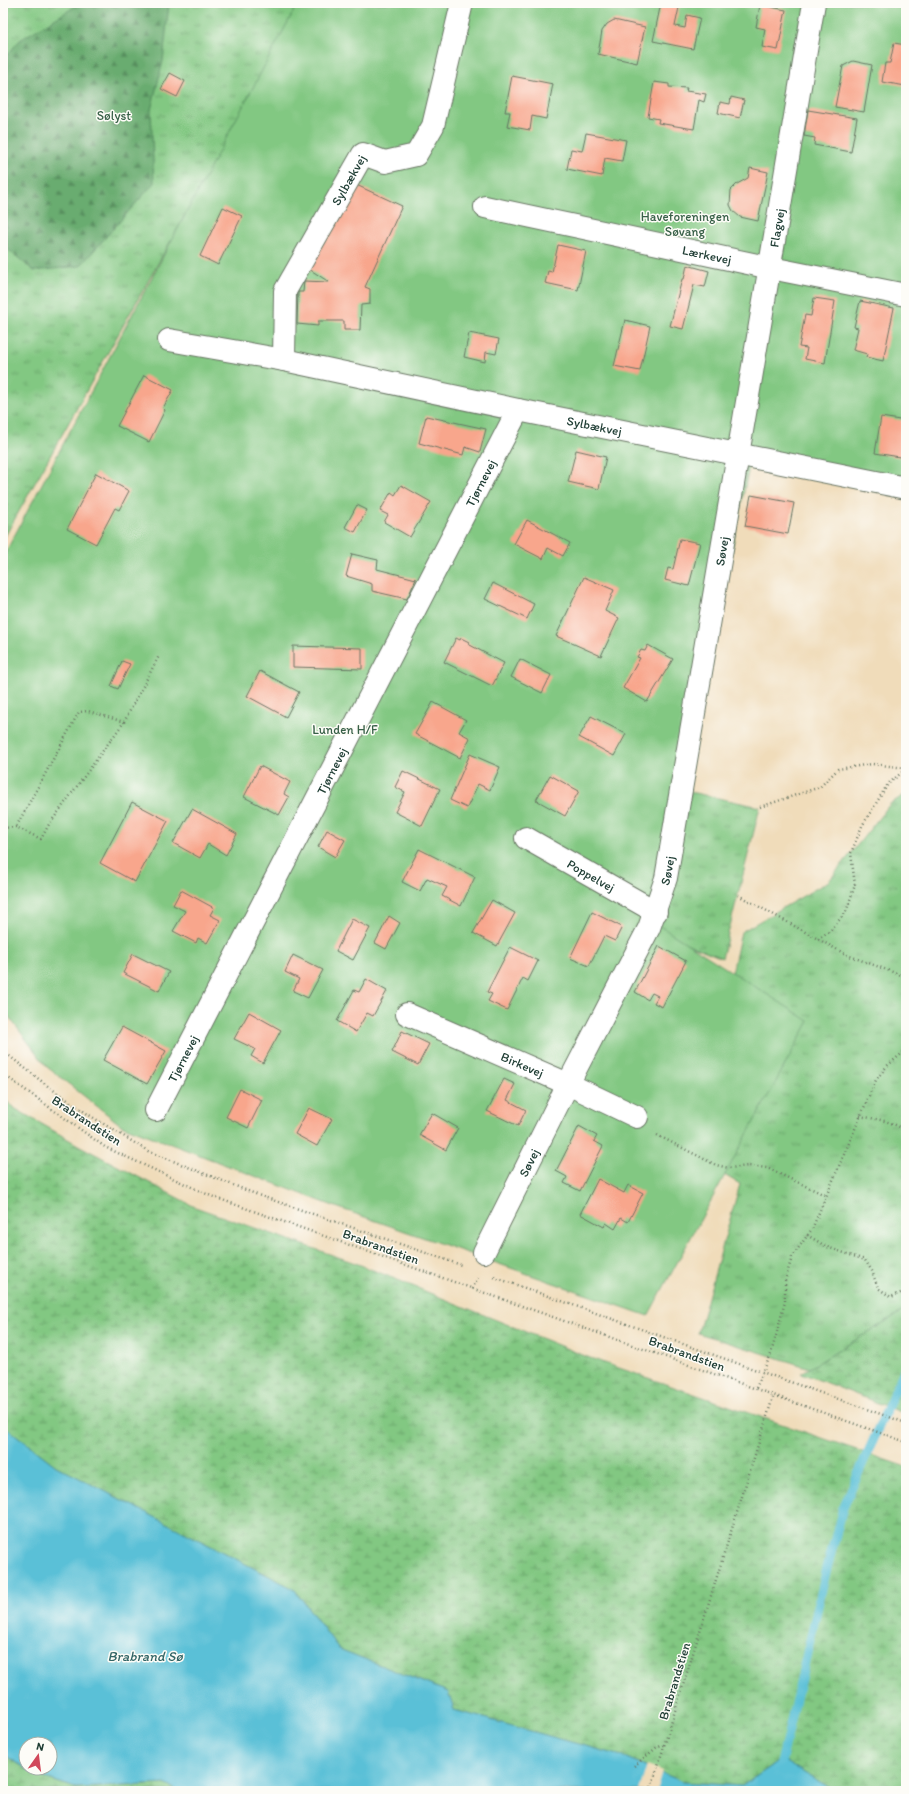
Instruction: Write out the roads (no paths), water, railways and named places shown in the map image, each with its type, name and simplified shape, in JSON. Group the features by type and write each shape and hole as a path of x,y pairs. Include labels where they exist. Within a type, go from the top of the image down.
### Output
{"street":[{"name":"Sylbækvej","path":"284,360 285,291 363,154 385,162 416,155 434,126 462,3"},
{"name":"Flagvej","path":"737,453 770,268 814,3"},
{"name":"Lærkevej","path":"485,207 770,268 906,295"},
{"name":"Sylbækvej","path":"169,340 284,360 518,410 906,488"},
{"name":"Tjørnevej","path":"156,1110 518,410"},
{"name":"Søvej","path":"484,1252 656,912 666,878 737,453"},
{"name":"Poppelvej","path":"526,838 656,912"},
{"name":"Birkevej","path":"408,1014 568,1084 637,1117"}],"water":[{"name":"Brabrand Sø","path":"3,1425 56,1466 294,1589 339,1649 448,1692 454,1710 622,1756 683,1782 742,1786 782,1759 835,1791 179,1791 165,1784 76,1788 39,1776 58,1776 58,1736 18,1736 18,1764 3,1754"}],"waterway":[{"path":"772,1791 782,1759 826,1572 843,1508 906,1366"}],"park label":[{"name":"Sølyst","path":"114,115"},
{"name":"Haveforeningen Søvang","path":"685,224"},
{"name":"Lunden H/F","path":"345,729"}]}
